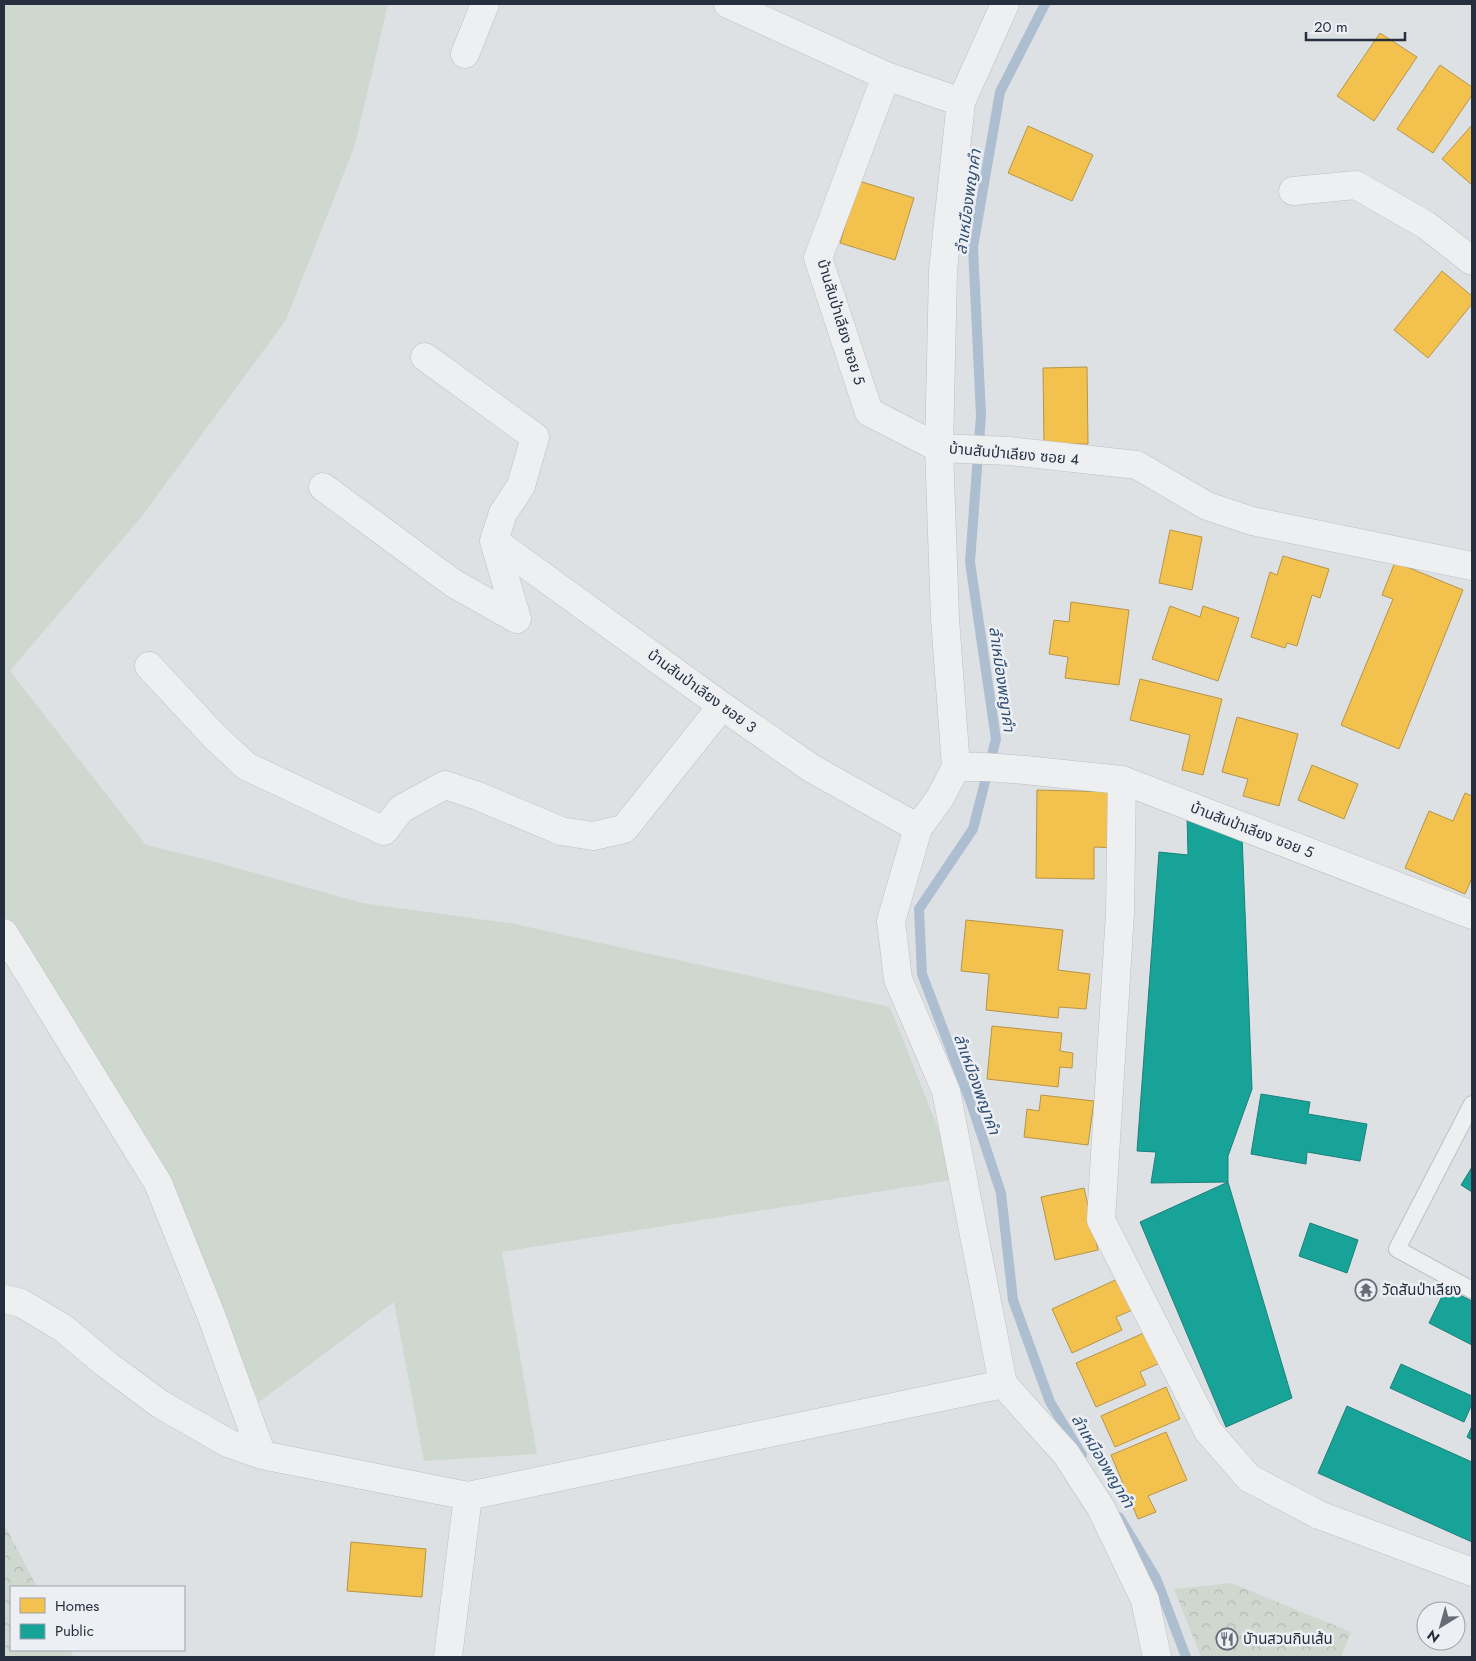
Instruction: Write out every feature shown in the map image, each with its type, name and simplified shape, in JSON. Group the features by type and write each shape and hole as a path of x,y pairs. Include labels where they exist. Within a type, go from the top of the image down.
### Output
{"street":[{"path":"465,54 485,4"},
{"path":"728,4 886,76 961,102"},
{"name":"บ้านสันป่าเลียง ซอย 4","path":"1006,4 961,102 943,271 949,448 1009,451 1136,465 1207,506 1252,521 1470,559"},
{"name":"บ้านสันป่าเลียง ซอย 5","path":"886,76 818,258 869,412 949,448"},
{"path":"1293,191 1356,185 1426,225 1472,261"},
{"path":"323,487 453,583 517,619 494,541 503,513 521,486 535,438 425,356"},
{"path":"949,448 945,619 956,767 940,798 918,828 891,922 898,979 946,1091 1003,1384 1066,1454 1101,1508 1145,1600 1157,1657"},
{"name":"บ้านสันป่าเลียง ซอย 3","path":"494,541 811,768 918,828"},
{"path":"149,666 214,736 246,766 384,831 401,809 445,785 478,796 561,831 593,836 624,830 722,706"},
{"name":"บ้านสันป่าเลียง ซอย 5","path":"956,767 1025,770 1122,780 1472,915"},
{"path":"1122,780 1120,912 1101,1220 1208,1431 1249,1478 1319,1516 1472,1572"},
{"path":"4,933 158,1183 211,1314 262,1455"},
{"path":"4,1300 21,1303 63,1328 106,1364 160,1404 228,1443 262,1455 468,1496 1003,1384"},
{"path":"448,1657 468,1496"}],"lane":[{"path":"1472,1104 1397,1249 1472,1290"}],"green space":[{"path":"4,4 388,4 355,145 286,320 142,516 10,671 146,845 212,861 362,903 515,924 890,1007 958,1179 502,1252 537,1454 424,1461 394,1302 259,1402 168,1176 4,915"},
{"path":"4,1524 36,1586 10,1586 10,1651 71,1651 74,1657 4,1657"},
{"path":"1231,1583 1351,1632 1341,1657 1201,1657 1174,1589"}],"building: Homes":[{"path":"1380,33 1417,57 1374,121 1337,96"},
{"path":"1440,65 1472,87 1472,95 1433,153 1397,129"},
{"path":"1472,125 1472,185 1442,159"},
{"path":"1028,126 1093,155 1072,201 1008,173"},
{"path":"859,181 914,198 895,260 840,243"},
{"path":"1442,271 1472,296 1472,304 1428,358 1394,330"},
{"path":"1087,367 1088,444 1044,444 1043,368"},
{"path":"1170,530 1202,537 1192,590 1159,583"},
{"path":"1283,556 1329,569 1320,598 1312,595 1297,646 1287,643 1285,648 1251,637 1270,572 1277,575"},
{"path":"1395,562 1463,590 1399,749 1341,725 1393,599 1382,595"},
{"path":"1071,602 1129,610 1119,685 1065,678 1068,657 1049,654 1054,620 1069,622"},
{"path":"1170,606 1200,617 1203,606 1239,618 1218,681 1152,659"},
{"path":"1140,679 1222,699 1203,775 1182,770 1190,735 1130,720"},
{"path":"1237,717 1298,734 1279,806 1243,796 1248,779 1222,772"},
{"path":"1312,765 1358,784 1344,819 1298,800"},
{"path":"1037,790 1116,792 1116,848 1094,847 1094,879 1036,878"},
{"path":"1465,793 1472,796 1472,878 1465,894 1405,868 1429,811 1453,821"},
{"path":"966,920 1063,930 1058,970 1090,974 1086,1009 1059,1007 1058,1018 986,1010 989,974 961,971"},
{"path":"992,1026 1062,1033 1060,1051 1073,1053 1072,1068 1060,1067 1058,1087 987,1079"},
{"path":"1041,1095 1094,1101 1088,1145 1024,1137 1027,1109 1039,1111"},
{"path":"1084,1188 1098,1250 1055,1260 1041,1197"},
{"path":"1122,1277 1137,1308 1116,1317 1122,1330 1072,1353 1052,1309"},
{"path":"1146,1332 1160,1363 1140,1372 1146,1385 1096,1407 1076,1363"},
{"path":"1166,1387 1180,1419 1115,1447 1101,1416"},
{"path":"1166,1432 1187,1480 1148,1496 1156,1512 1138,1519 1111,1455"},
{"path":"351,1542 426,1549 422,1597 347,1591"}],"building: Public":[{"path":"1187,816 1242,835 1252,1089 1228,1156 1228,1182 1151,1183 1156,1152 1137,1151 1159,852 1188,855"},
{"path":"1261,1094 1310,1102 1308,1114 1367,1124 1360,1161 1307,1152 1306,1164 1251,1154"},
{"path":"1472,1167 1472,1192 1461,1185"},
{"path":"1228,1182 1292,1398 1226,1427 1140,1222"},
{"path":"1310,1223 1358,1240 1347,1273 1299,1256"},
{"path":"1446,1288 1472,1301 1472,1345 1429,1323"},
{"path":"1401,1364 1472,1396 1472,1404 1464,1422 1390,1388"},
{"path":"1347,1406 1472,1462 1472,1542 1318,1473"},
{"path":"1472,1426 1472,1440 1467,1437"}],"waterway":[{"name":"ลำเหมืองพญาคำ","path":"1045,4 1000,92 973,247 981,415 970,562 996,739 973,829 919,909 922,974 971,1103 1001,1193 1013,1300 1050,1402 1082,1455"},
{"name":"ลำเหมืองพญาคำ","path":"1119,1517 1156,1578 1186,1657"}],"place":[{"name":"วัดสันป่าเลียง","path":"1366,1290"},
{"name":"บัานสวนกินเส้น","path":"1227,1639"}]}
